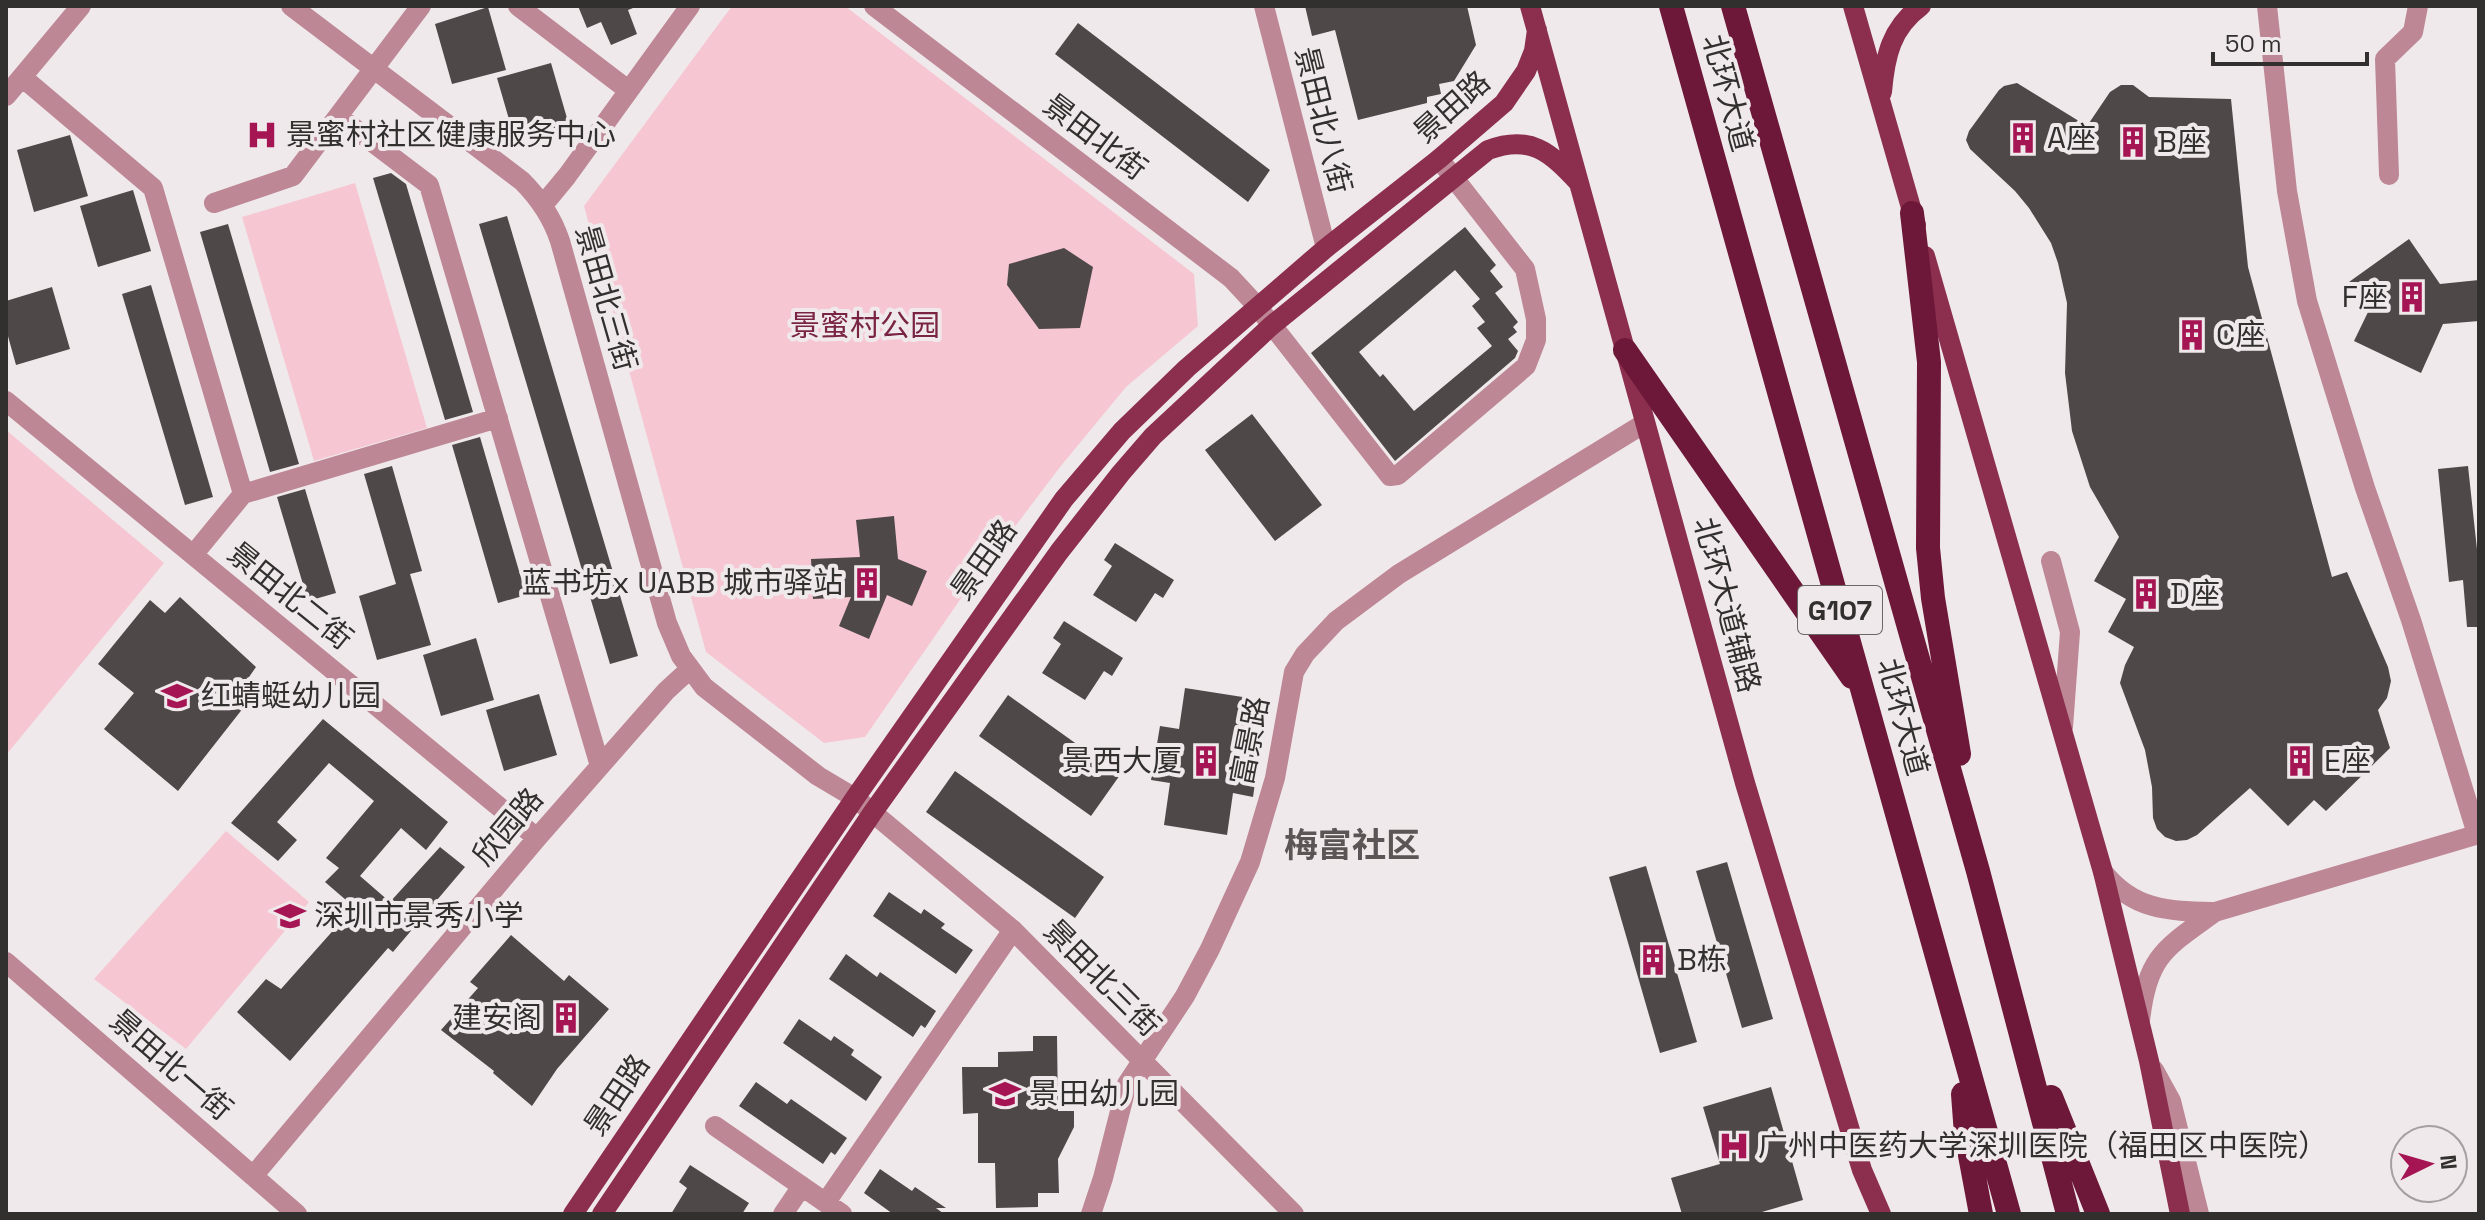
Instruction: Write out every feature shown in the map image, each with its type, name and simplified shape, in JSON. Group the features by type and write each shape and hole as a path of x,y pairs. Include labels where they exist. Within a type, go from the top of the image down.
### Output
{"highway":[{"name":"北环大道","path":"1671,6 2009,1214"},
{"name":"北环大道","path":"1733,6 1978,871 2068,1214"},
{"path":"1912,213 1929,362 1928,548 1933,598 1978,871"},
{"path":"1625,350 1864,694"},
{"path":"2011,996 2098,1214"},
{"path":"1957,1035 1966,1134 1981,1214"}],"main road":[{"name":"北环大道辅路","path":"1530,6 1745,783 1862,1170 1879,1214"},
{"path":"1853,6 2103,872 2149,1061 2180,1214"},
{"path":"1883,112 1882,90 1890,44 1904,20 1921,6"},
{"name":"景田路","path":"573,1214 855,798 1064,499 1154,398 1326,248 1496,111 1515,91 1531,61 1537,30"},
{"name":"景田路","path":"602,1214 873,812 1059,552 1153,436 1271,326 1488,150 1506,144 1523,144 1548,153 1578,182"}],"street":[{"path":"6,96 81,6"},
{"name":"景田北三街","path":"291,6 522,181 543,205 560,241 667,623 690,669 704,676 823,768 1013,930 1294,1214"},
{"path":"214,203 293,176 421,6"},
{"path":"518,6 628,90"},
{"name":"景田北街","path":"874,6 1231,278 1257,306 1387,474 1398,475 1526,366 1536,340 1534,303 1525,269 1439,159"},
{"name":"景田北八街","path":"1264,6 1326,248"},
{"path":"2103,872 2116,889 2130,899 2171,911 2215,912 2478,834 2307,301 2287,191 2267,6"},
{"path":"2389,175 2385,59 2413,32 2418,6"},
{"path":"543,205 628,90 682,9"},
{"path":"22,77 153,188 243,494"},
{"path":"338,116 429,185 600,766"},
{"name":"景田北二街","path":"6,401 537,838"},
{"path":"193,555 243,494 498,418"},
{"name":"富景路","path":"1091,1214 1127,1084 1185,996 1250,862 1275,778 1294,672 1305,654 1336,621 1399,574 1645,423"},
{"path":"2051,561 2070,632 2063,727"},
{"name":"欣园路","path":"253,1176 537,838 690,669"},
{"path":"2140,1026 2143,994 2160,955 2215,912"},
{"path":"715,1126 834,1208 1013,930"},
{"name":"景田北一街","path":"6,962 297,1214"},
{"path":"2149,1061 2171,1101 2199,1214"},
{"path":"783,1214 802,1186"}],"green space":[{"name":"景蜜村公园","path":"732,6 845,6 1194,274 1198,326 1126,387 1060,467 964,594 865,737 824,743 706,652 584,206"},
{"path":"355,183 427,428 314,461 242,217"},
{"path":"6,430 164,563 6,755"},
{"path":"226,831 309,902 186,1049 94,979"}],"building":[{"path":"578,6 638,6 628,10 637,34 611,45 601,22 587,28"},
{"path":"1305,6 1467,6 1476,45 1454,81 1439,84 1441,94 1427,97 1427,103 1358,120 1335,30 1312,36"},
{"path":"488,7 506,70 452,84 435,24"},
{"path":"1078,23 1270,170 1248,202 1055,54"},
{"path":"551,63 569,125 515,140 497,78"},
{"path":"2017,83 2087,126 2110,92 2121,85 2133,85 2149,97 2231,99 2248,267 2332,577 2347,572 2388,667 2391,681 2387,698 2378,710 2390,748 2326,811 2314,800 2288,826 2250,788 2197,835 2187,840 2176,841 2165,837 2157,829 2145,750 2120,683 2134,647 2108,632 2126,599 2094,581 2119,537 2090,487 2072,431 2065,373 2067,303 2058,263 2051,243 2029,208 1970,149 1966,140 1969,131 1999,90"},
{"path":"70,135 88,196 34,212 17,150"},
{"path":"391,173 406,184 473,412 445,420 373,178"},
{"path":"133,190 151,251 98,267 80,206"},
{"path":"507,216 638,656 610,664 479,224"},
{"path":"228,224 299,464 270,472 200,232"},
{"path":"1465,227 1496,265 1490,271 1503,287 1495,293 1518,322 1513,327 1517,332 1508,339 1518,351 1515,358 1395,461 1311,353","holes":["1455,270 1480,299 1472,306 1485,322 1477,328 1492,346 1414,411 1383,374 1380,377 1359,352"]},
{"name":"F座","path":"2409,239 2440,284 2479,280 2479,321 2443,324 2421,373 2354,341 2369,310 2349,282"},
{"path":"1064,248 1093,267 1080,328 1039,329 1007,285 1009,264"},
{"path":"151,285 213,497 185,505 122,294"},
{"path":"52,287 70,349 16,365 6,329 6,301"},
{"path":"1252,414 1322,505 1275,541 1205,450"},
{"path":"480,437 526,595 498,603 452,445"},
{"path":"392,466 422,571 410,574 431,645 377,660 359,596 396,584 364,474"},
{"path":"2468,466 2479,568 2479,627 2467,627 2463,580 2449,582 2438,469"},
{"path":"305,489 336,593 308,601 277,497"},
{"name":"蓝书坊x UABB 城市驿站","path":"894,516 898,559 927,571 912,606 887,595 869,639 839,626 851,597 813,599 811,559 860,557 856,520"},
{"path":"1115,543 1174,580 1163,598 1155,593 1136,622 1093,595 1112,566 1104,560"},
{"name":"红蜻蜓幼儿园","path":"180,597 256,667 240,690 251,698 178,791 104,729 134,693 98,664 150,600 165,613"},
{"path":"1064,621 1123,658 1112,676 1104,671 1085,700 1042,673 1061,644 1053,638"},
{"path":"476,638 494,700 441,716 423,655"},
{"name":"景西大厦","path":"1185,688 1249,698 1243,739 1261,742 1253,797 1233,793 1227,835 1164,825 1170,783 1151,780 1160,726 1179,729"},
{"path":"539,694 557,755 504,771 486,710"},
{"path":"1008,695 1120,775 1091,816 979,736"},
{"path":"323,719 448,822 426,850 401,828 360,876 390,902 440,847 465,867 393,952 388,948 290,1061 237,1012 266,979 281,989 354,907 325,882 339,868 326,858 374,801 329,763 277,822 297,840 278,861 231,823"},
{"path":"955,771 1104,877 1075,918 926,812"},
{"path":"1727,862 1773,1019 1742,1028 1696,871"},
{"name":"B栋","path":"1646,866 1697,1042 1660,1053 1609,877"},
{"path":"889,892 921,914 924,909 945,924 941,928 973,950 956,974 873,916"},
{"path":"511,935 564,981 569,975 609,1009 557,1069 532,1106 494,1071 441,1030 478,988 470,982"},
{"path":"846,954 877,977 880,972 936,1011 925,1028 921,1025 913,1037 829,979"},
{"path":"799,1019 831,1041 834,1036 854,1050 851,1055 882,1077 866,1101 783,1043"},
{"path":"1033,1036 1057,1036 1058,1111 1074,1111 1074,1127 1058,1159 1059,1193 1038,1193 1038,1207 996,1208 995,1163 978,1163 978,1113 963,1114 962,1067 998,1067 998,1052 1033,1051"},
{"path":"756,1082 787,1104 791,1099 847,1138 835,1155 831,1152 823,1164 739,1106"},
{"path":"1771,1087 1803,1200 1755,1214 1682,1214 1671,1178 1720,1164 1703,1107"},
{"path":"690,1165 749,1203 742,1214 671,1214 687,1188 679,1182"},
{"path":"880,1169 912,1191 915,1187 946,1208 936,1208 944,1214 893,1214 864,1193"}],"place":[{"name":"景蜜村社区健康服务中心","path":"262,135"},
{"name":"A座","path":"2023,138"},
{"name":"B座","path":"2133,142"},
{"name":"F座","path":"2412,297"},
{"name":"C座","path":"2192,335"},
{"name":"蓝书坊x UABB 城市驿站","path":"867,583"},
{"name":"D座","path":"2146,594"},
{"name":"红蜻蜓幼儿园","path":"177,696"},
{"name":"景西大厦","path":"1206,761"},
{"name":"E座","path":"2300,761"},
{"name":"深圳市景秀小学","path":"290,916"},
{"name":"B栋","path":"1653,960"},
{"name":"建安阁","path":"566,1018"},
{"name":"景田幼儿园","path":"1005,1094"},
{"name":"广州中医药大学深圳医院（福田区中医院）","path":"1734,1146"}],"district":[{"name":"梅富社区","path":"1352,845"}]}
